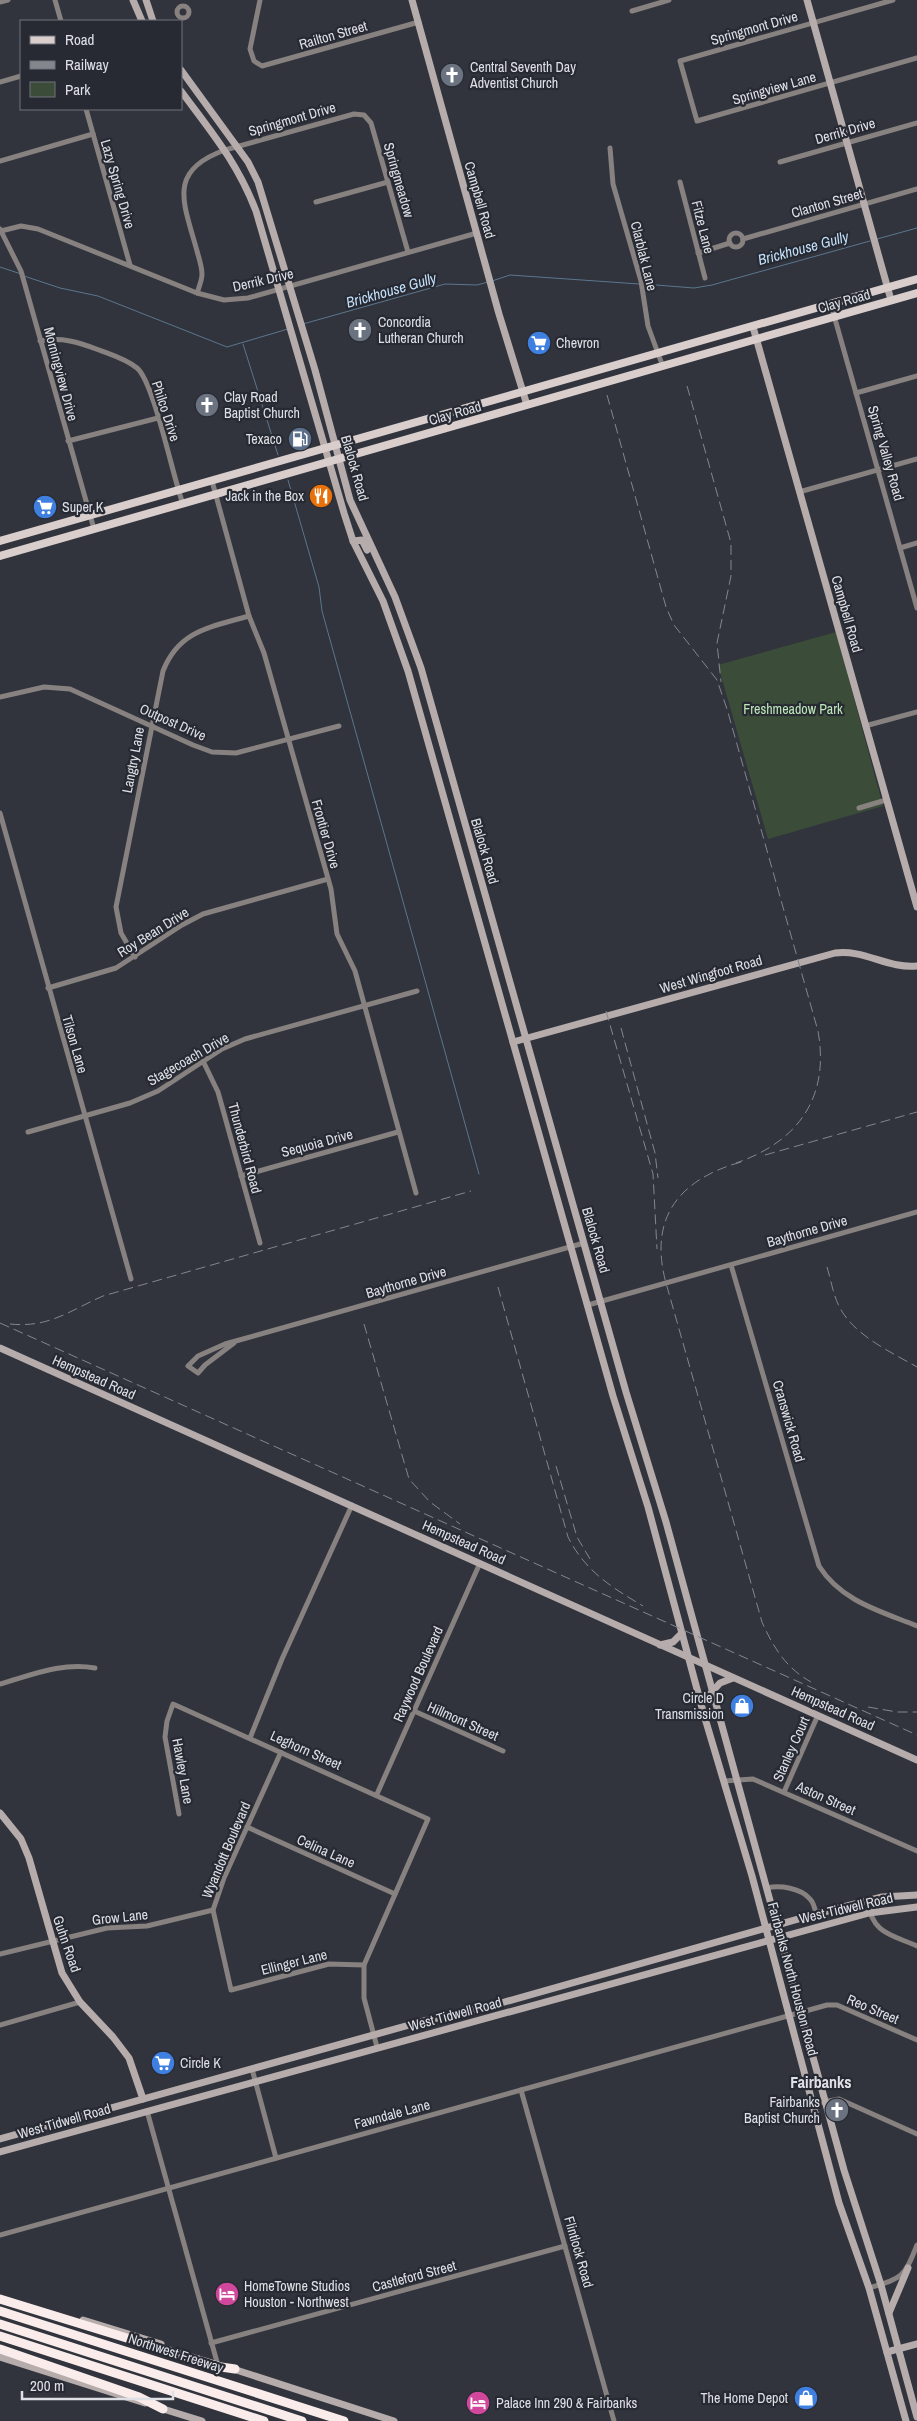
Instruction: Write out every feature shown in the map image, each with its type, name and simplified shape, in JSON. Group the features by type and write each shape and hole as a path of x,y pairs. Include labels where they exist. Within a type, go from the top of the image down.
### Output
{"highway":[{"path":"0,2299 235,2370"},
{"name":"Northwest Freeway","path":"0,2311 344,2421"},
{"path":"0,2324 302,2421"},
{"path":"0,2336 264,2421"},
{"path":"0,2349 138,2397 163,2409"}],"main road":[{"path":"133,0 142,20"},
{"path":"146,0 153,20"},
{"name":"Campbell Road","path":"412,0 476,233 527,405"},
{"path":"807,0 891,300"},
{"name":"Blalock Road","path":"183,76 237,146 255,175 268,207 350,500 395,597 421,668 600,1302 679,1569 703,1665"},
{"name":"Blalock Road","path":"182,92 226,150 247,188 256,211 328,462 353,541 382,601 408,671 689,1658"},
{"path":"256,211 268,207"},
{"name":"Clay Road","path":"0,540 523,394 917,280"},
{"name":"Clay Road","path":"2,556 917,293"},
{"name":"Campbell Road","path":"753,327 917,907"},
{"path":"691,345 692,359"},
{"path":"303,373 315,370"},
{"path":"448,415 451,427"},
{"path":"395,430 398,442"},
{"path":"262,467 265,480"},
{"path":"344,513 351,525 361,526"},
{"path":"353,541 362,540 377,561"},
{"path":"382,601 395,597"},
{"path":"408,671 421,668"},
{"path":"428,741 440,738"},
{"path":"450,818 462,815"},
{"path":"470,894 483,891"},
{"name":"West Wingfoot Road","path":"513,1042 835,953 855,953 890,964 917,966"},
{"path":"492,970 505,966"},
{"path":"543,1149 556,1145"},
{"name":"Hempstead Road","path":"0,1348 917,1760"},
{"path":"613,1396 626,1392"},
{"path":"641,1485 653,1481"},
{"path":"665,1573 679,1569"},
{"path":"660,1645 674,1642 682,1633"},
{"name":"Fairbanks North Houston Road","path":"689,1658 752,1876 846,2227 869,2288 906,2421"},
{"name":"Fairbanks North Houston Road","path":"703,1665 778,1925 844,2170 881,2285 917,2417"},
{"path":"711,1693 720,1683 733,1678"},
{"name":"Guhn Road","path":"0,1813 21,1840 62,1973 80,2002 121,2046 129,2058 143,2099"},
{"path":"752,1876 761,1887 767,1888"},
{"name":"West Tidwell Road","path":"0,2139 684,1952 816,1914 882,1897 917,1895"},
{"name":"West Tidwell Road","path":"0,2152 869,1913 917,1908"},
{"path":"684,1952 686,1964"},
{"path":"602,1974 609,1986"},
{"path":"528,1995 532,2006"},
{"path":"452,2014 455,2027"},
{"path":"314,2052 317,2064"},
{"path":"54,2124 57,2136"},
{"path":"831,2173 844,2170"},
{"path":"889,2313 908,2268"},
{"path":"0,2294 217,2362 235,2370 394,2421"},
{"path":"887,2352 917,2344"},
{"path":"0,2357 202,2421"}],"street":[{"path":"0,2 8,0"},
{"path":"55,0 61,20"},
{"name":"Railton Street","path":"260,0 250,49 254,62 267,66 418,22"},
{"path":"632,11 669,0"},
{"name":"Springmont Drive","path":"680,61 893,0"},
{"name":"Springview Lane","path":"680,61 697,121 917,58"},
{"path":"0,82 20,76"},
{"name":"Lazy Spring Drive","path":"86,110 130,265"},
{"name":"Springmont Drive","path":"197,293 202,274 184,206 184,188 188,176 199,162 237,146 354,114 364,115"},
{"name":"Springmeadow","path":"364,115 371,123 408,252"},
{"name":"Derrik Drive","path":"780,162 917,123"},
{"path":"0,162 93,134"},
{"name":"Clarblak Lane","path":"610,148 613,184 641,281 648,326 662,367"},
{"path":"316,202 388,182"},
{"name":"Fitze Lane","path":"680,182 705,278"},
{"name":"Clanton Street","path":"744,239 917,189"},
{"name":"Derrik Drive","path":"1,230 21,226 38,229 210,298 232,300 291,286 476,233"},
{"name":"Morningview Drive","path":"1,230 21,271 26,286 94,529"},
{"name":"Clanton Street","path":"734,234 740,234 744,239 743,244 738,247 733,247 730,243 730,237 734,234"},
{"name":"Clanton Street","path":"698,253 730,243"},
{"name":"Spring Valley Road","path":"831,305 917,608"},
{"name":"Philco Drive","path":"40,341 54,338 74,340 122,358 138,369 150,388 183,504"},
{"path":"856,393 917,376"},
{"path":"68,441 158,418"},
{"path":"799,492 917,459"},
{"name":"Frontier Drive","path":"212,481 250,616 264,653 328,879 337,934 350,958 416,1193"},
{"path":"0,540 2,556"},
{"path":"900,548 917,543"},
{"name":"Langtry Lane","path":"135,957 122,933 116,907 163,670 175,648 196,632 250,616"},
{"name":"Outpost Drive","path":"0,697 44,686 62,687 81,693 193,745 218,752 247,751 340,726"},
{"path":"865,726 917,712"},
{"path":"859,808 886,800"},
{"name":"Tilson Lane","path":"0,813 131,1279"},
{"name":"Roy Bean Drive","path":"48,988 104,973 135,957 182,925 203,914 328,879"},
{"name":"Stagecoach Drive","path":"28,1132 130,1103 158,1091 203,1061 245,1039 418,992"},
{"name":"Thunderbird Road","path":"203,1061 218,1092 260,1243"},
{"name":"Sequoia Drive","path":"241,1176 398,1132"},
{"name":"Baythorne Drive","path":"588,1305 917,1212"},
{"name":"Baythorne Drive","path":"234,1343 205,1365 198,1373 188,1366 198,1356 212,1348 584,1243"},
{"name":"Cranswick Road","path":"731,1265 813,1552 828,1581 837,1590 917,1626"},
{"path":"250,1738 282,1659 352,1505"},
{"name":"Raywood Boulevard","path":"377,1794 480,1563"},
{"path":"0,1684 58,1667 81,1665 95,1668"},
{"name":"Leghorn Street","path":"173,1704 377,1794 428,1819 396,1894"},
{"name":"Hawley Lane","path":"173,1704 167,1721 165,1737 179,1814"},
{"name":"Hillmont Street","path":"414,1711 503,1751"},
{"name":"Stanley Court","path":"784,1792 818,1715"},
{"name":"Wyandott Boulevard","path":"230,1990 213,1910 224,1878 281,1752"},
{"name":"Aston Street","path":"724,1781 736,1778 752,1779 917,1851"},
{"name":"Celina Lane","path":"247,1827 396,1894"},
{"path":"767,1888 783,1886 806,1896 812,1903 816,1914"},
{"path":"377,2047 363,1987 364,1965 396,1894"},
{"path":"867,1901 871,1920 877,1927 917,1946"},
{"name":"Grow Lane","path":"0,1954 107,1928 164,1923 213,1910"},
{"name":"Ellinger Lane","path":"230,1990 329,1964 364,1965"},
{"path":"0,2025 80,2002"},
{"name":"Reo Street","path":"790,2015 827,2005 837,2005 917,2040"},
{"name":"Fawndale Lane","path":"0,2235 790,2015"},
{"path":"252,2069 276,2158"},
{"name":"Flintlock Road","path":"521,2090 614,2421"},
{"path":"813,2104 840,2099 848,2101 917,2134"},
{"path":"147,2111 217,2362"},
{"path":"869,2288 897,2280 908,2268 917,2245"},
{"name":"Castleford Street","path":"211,2343 565,2246"}],"green space":[{"name":"Freshmeadow Park","path":"836,632 883,806 768,839 718,665"}],"waterway":[{"name":"Brickhouse Gully","path":"877,239 917,228"},
{"name":"Brickhouse Gully","path":"643,284 694,288 712,285 870,241"},
{"name":"Brickhouse Gully","path":"0,267 21,274"},
{"name":"Brickhouse Gully","path":"492,281 510,275 639,284"},
{"name":"Brickhouse Gully","path":"24,276 60,288 98,296 227,347 288,329"},
{"name":"Brickhouse Gully","path":"303,324 445,284 477,285 488,282"},
{"path":"243,344 278,455"},
{"path":"288,480 319,587 322,611 479,1174"}],"railway":[{"path":"687,386 731,543 731,576 717,643 721,682"},
{"path":"607,395 666,607 674,625 717,680 727,709 818,1031 819,1077 814,1096 805,1114 777,1143 758,1154 736,1163"},
{"path":"606,1011 653,1174 657,1249"},
{"path":"621,1028 655,1153 658,1178"},
{"path":"765,1155 917,1112"},
{"path":"741,1162 720,1169 701,1179 686,1190 674,1204 666,1220 662,1239 662,1260 666,1283 762,1622 781,1656 794,1670 811,1682"},
{"path":"10,1324 24,1325 48,1321 103,1296 471,1191"},
{"path":"827,1267 840,1308 855,1327 874,1342 917,1367"},
{"path":"498,1287 568,1537 591,1569 610,1585 643,1606"},
{"path":"0,1323 917,1735"},
{"path":"364,1324 409,1479 430,1502 460,1524"},
{"path":"556,1466 577,1537 590,1559"},
{"path":"868,1707 897,1712 917,1712"}],"place":[{"name":"Central Seventh Day Adventist Church","path":"452,75"},
{"name":"Concordia Lutheran Church","path":"360,330"},
{"name":"Chevron","path":"539,343"},
{"name":"Clay Road Baptist Church","path":"207,405"},
{"name":"Texaco","path":"300,439"},
{"name":"Jack in the Box","path":"321,496"},
{"name":"Super K","path":"45,507"},
{"name":"Circle D Transmission","path":"742,1706"},
{"name":"Circle K","path":"163,2063"},
{"name":"Fairbanks Baptist Church","path":"837,2110"},
{"name":"HomeTowne Studios Houston - Northwest","path":"227,2294"},
{"name":"The Home Depot","path":"806,2398"},
{"name":"Palace Inn 290 & Fairbanks","path":"478,2403"}],"district":[{"name":"Fairbanks","path":"821,2082"}]}
